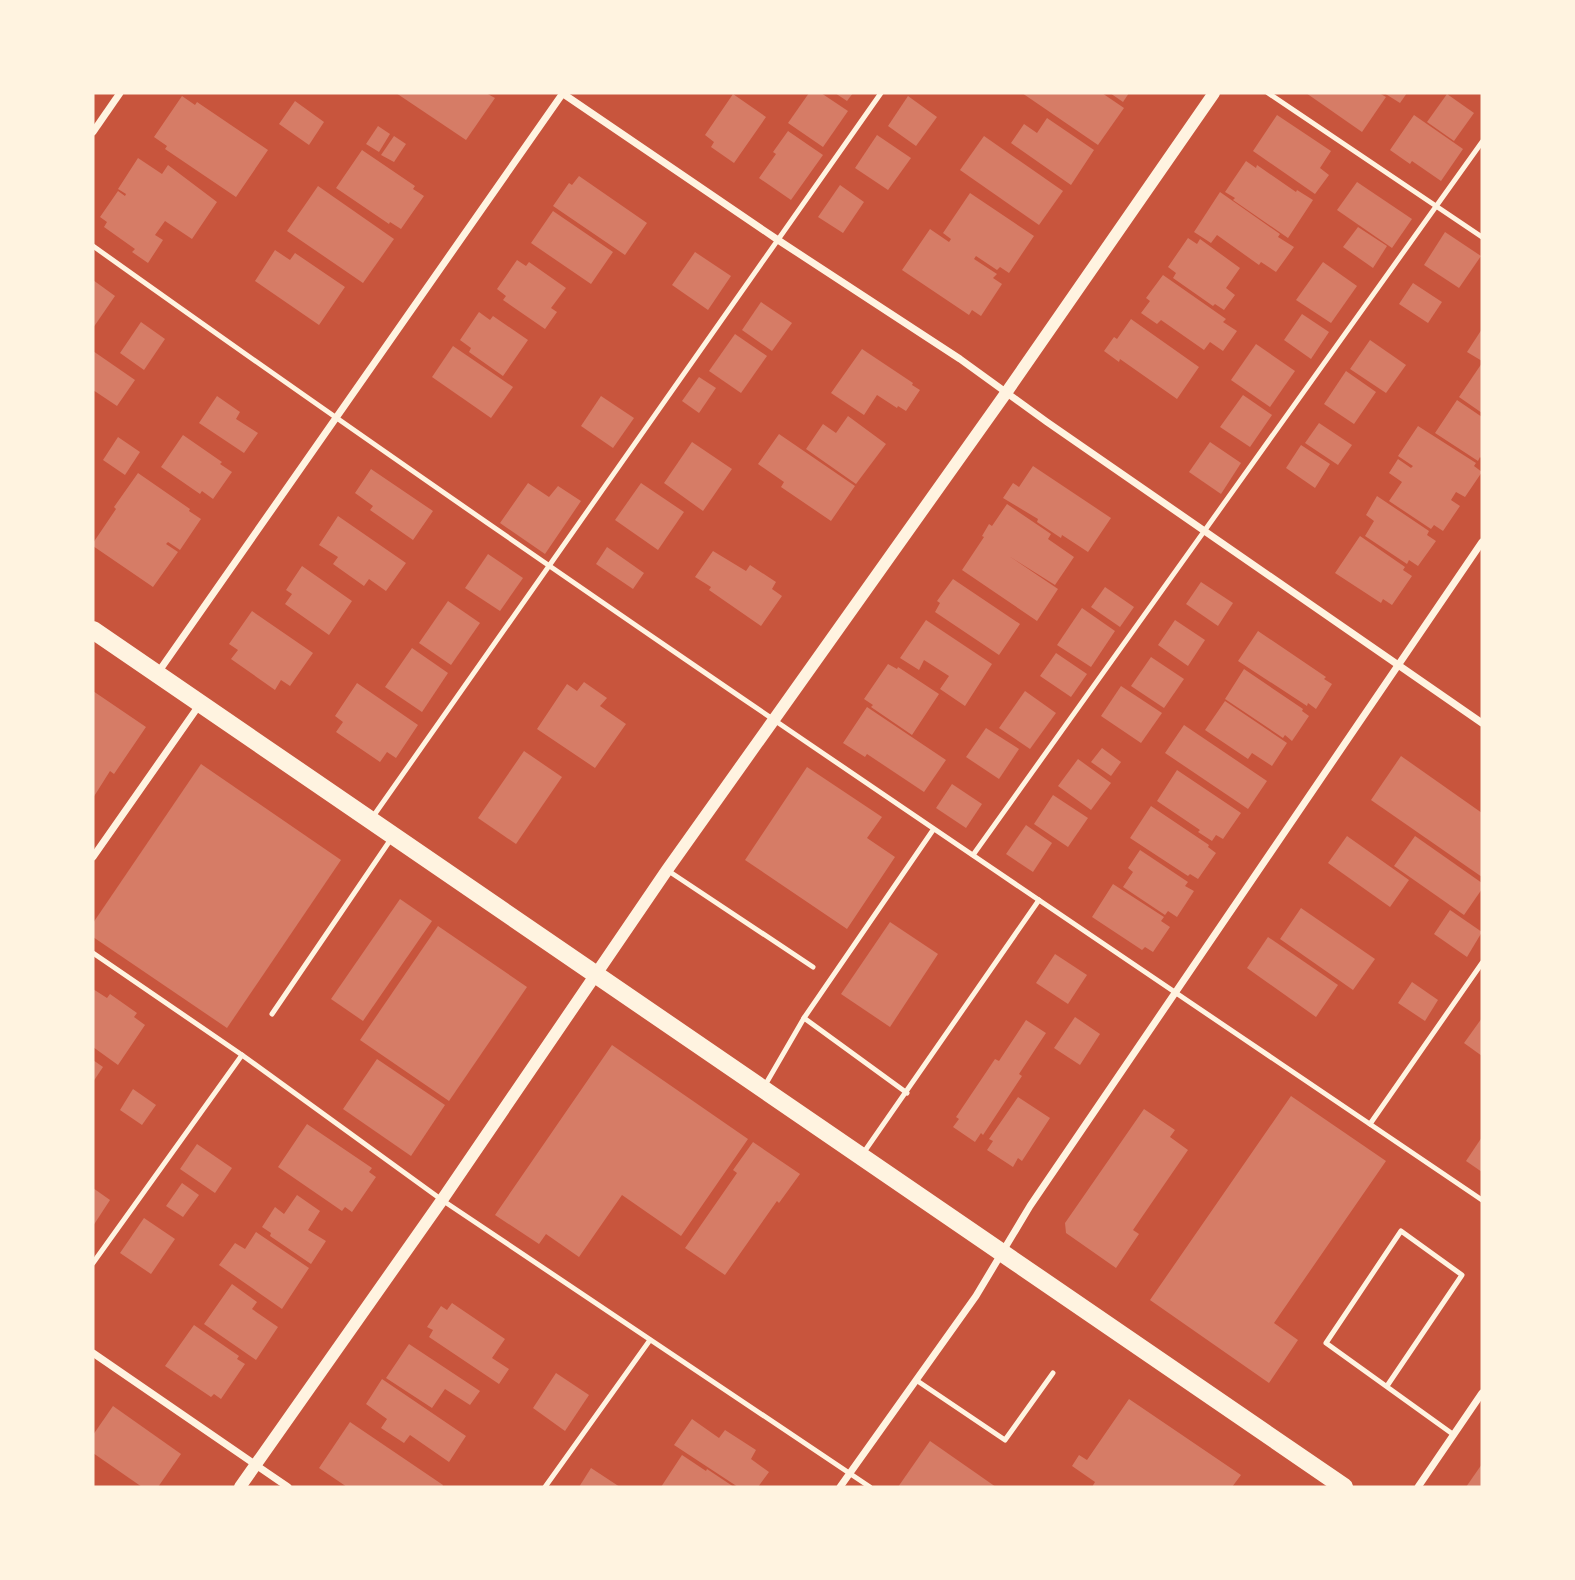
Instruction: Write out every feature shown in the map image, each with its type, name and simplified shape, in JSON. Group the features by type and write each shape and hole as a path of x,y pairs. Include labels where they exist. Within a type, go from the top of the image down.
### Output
{"main road":[{"path":"93,630 1344,1487"}],"street":[{"path":"93,132 120,93"},
{"path":"156,674 563,93 778,240 960,359 1482,723"},
{"path":"240,1487 442,1200 667,870 1006,393 1214,93"},
{"path":"841,1487 976,1296 1030,1206 1482,542"},
{"path":"93,857 200,704"},
{"path":"93,1353 288,1487"},
{"path":"1419,1487 1482,1393"}],"lane":[{"path":"370,820 881,93"},
{"path":"1268,93 1482,237"},
{"path":"973,855 1482,142"},
{"path":"93,246 335,419 933,830 1482,1200"},
{"path":"762,1089 804,1018 933,830"},
{"path":"272,1014 393,836"},
{"path":"667,870 813,967"},
{"path":"860,1157 1039,900"},
{"path":"93,953 242,1055 442,1200 870,1487"},
{"path":"1370,1124 1482,963"},
{"path":"804,1018 907,1093"},
{"path":"93,1263 242,1055"},
{"path":"1387,1386 1462,1275 1401,1231 1326,1343 1454,1435"},
{"path":"545,1487 650,1340"},
{"path":"916,1380 1005,1440 1053,1373"}],"building":[{"path":"396,93 486,93 495,98 466,140"},
{"path":"809,93 821,93 848,111 823,147 788,123"},
{"path":"835,93 853,93 847,101"},
{"path":"1022,93 1102,93 1124,108 1098,145"},
{"path":"1110,93 1129,93 1123,102"},
{"path":"1306,93 1379,93 1386,97 1362,132"},
{"path":"1384,93 1407,93 1400,103"},
{"path":"733,94 766,117 734,163 711,147 714,142 705,135"},
{"path":"1447,94 1474,113 1454,141 1427,122"},
{"path":"182,96 195,105 197,102 268,150 236,197 165,149 167,146 154,137"},
{"path":"908,96 937,117 916,146 888,126"},
{"path":"295,101 324,122 309,145 279,124"},
{"path":"1277,115 1331,151 1320,168 1329,175 1315,194 1253,151"},
{"path":"1414,115 1463,149 1441,181 1390,150"},
{"path":"1047,118 1094,150 1071,185 1011,143 1024,124 1037,133"},
{"path":"378,126 390,134 379,152 366,144"},
{"path":"788,131 823,155 791,200 759,178"},
{"path":"877,135 911,158 888,190 855,168"},
{"path":"394,136 406,144 394,162 381,155"},
{"path":"984,136 1063,191 1039,225 960,170"},
{"path":"362,150 415,186 413,189 424,196 401,229 390,222 389,224 336,188"},
{"path":"138,158 162,174 168,165 217,202 192,239 165,221 155,235 163,240 148,263 132,252 135,249 104,227 107,222 100,217 118,191 125,196 126,194 118,189"},
{"path":"1246,161 1313,200 1288,238 1225,192"},
{"path":"579,176 647,223 625,255 553,206 569,183 572,185"},
{"path":"1357,182 1412,219 1392,248 1337,210"},
{"path":"840,185 864,202 843,233 818,217"},
{"path":"318,186 394,239 363,283 287,231"},
{"path":"1220,192 1294,247 1276,272 1261,262 1259,265 1217,235 1211,243 1194,232"},
{"path":"970,193 1034,236 1009,273 1000,267 997,270 976,256 974,259 997,274 993,278 1002,284 981,316 972,310 969,315 902,270 930,229 949,242 951,239 943,233"},
{"path":"553,211 613,252 591,284 531,243"},
{"path":"1358,227 1387,246 1373,268 1343,247"},
{"path":"1445,232 1481,256 1459,288 1424,265"},
{"path":"1188,238 1197,244 1200,239 1240,268 1226,288 1235,295 1224,310 1215,304 1213,306 1173,278 1176,273 1168,267"},
{"path":"275,250 290,260 295,253 345,287 319,325 255,281"},
{"path":"695,252 731,276 708,310 672,285"},
{"path":"517,260 526,266 529,262 566,288 551,308 557,312 545,329 503,300 506,296 497,289"},
{"path":"1323,262 1357,286 1331,323 1296,300"},
{"path":"1163,275 1226,319 1223,322 1237,331 1223,351 1210,342 1204,350 1161,320 1157,324 1141,313 1150,301 1146,298"},
{"path":"93,280 115,296 93,328"},
{"path":"1413,283 1442,302 1428,323 1399,304"},
{"path":"761,302 792,323 772,351 742,330"},
{"path":"479,312 490,320 493,316 528,340 503,376 469,352 471,348 460,340"},
{"path":"1302,314 1329,332 1311,359 1284,340"},
{"path":"1131,319 1199,367 1177,399 1120,359 1119,362 1104,351 1114,337 1117,339"},
{"path":"141,322 165,339 144,370 120,353"},
{"path":"1482,329 1482,361 1467,352"},
{"path":"735,334 767,356 741,393 709,371"},
{"path":"1370,340 1406,365 1386,393 1350,369"},
{"path":"1256,344 1295,371 1270,407 1231,380"},
{"path":"453,346 513,387 491,418 432,377"},
{"path":"862,349 920,390 906,411 877,395 864,415 831,393"},
{"path":"93,351 135,380 117,406 93,390"},
{"path":"1482,363 1482,413 1459,397"},
{"path":"1346,371 1376,392 1354,424 1324,404"},
{"path":"699,377 716,388 699,413 682,401"},
{"path":"1243,395 1272,415 1250,447 1220,427"},
{"path":"217,396 240,412 236,419 258,433 244,453 199,423"},
{"path":"601,396 634,418 613,448 581,426"},
{"path":"1457,400 1482,417 1482,459 1480,457 1478,461 1435,433"},
{"path":"848,416 886,444 856,484 806,449 823,424 836,433"},
{"path":"1319,423 1352,445 1338,465 1305,443"},
{"path":"1418,426 1476,463 1474,466 1482,472 1465,497 1456,492 1451,500 1460,506 1443,531 1434,525 1431,529 1389,501 1402,482 1389,473 1398,459 1411,468 1413,466 1398,456"},
{"path":"779,434 855,486 831,521 781,487 784,482 758,464"},
{"path":"183,435 232,472 213,499 202,491 200,494 161,467"},
{"path":"118,437 140,452 125,475 103,460"},
{"path":"692,442 732,469 703,511 664,483"},
{"path":"1210,442 1241,463 1221,494 1189,472"},
{"path":"1301,445 1330,464 1315,488 1286,468"},
{"path":"1033,466 1111,518 1088,552 1062,535 1061,538 1037,522 1038,519 1003,498 1013,483 1019,487"},
{"path":"371,469 433,511 413,540 370,510 373,506 355,493"},
{"path":"138,473 201,519 180,550 168,542 166,544 178,552 153,587 93,546 116,509 114,507"},
{"path":"528,483 549,497 558,486 581,501 545,554 500,523"},
{"path":"641,483 684,512 658,550 615,520"},
{"path":"1377,496 1429,531 1427,535 1436,541 1418,566 1409,560 1407,564 1365,536 1374,521 1366,515"},
{"path":"1007,504 1051,534 1048,539 1074,557 1055,585 1009,556 1058,589 1037,621 962,570 984,537 982,536 989,524 992,526"},
{"path":"338,516 406,563 386,591 369,579 364,586 333,564 338,557 319,545"},
{"path":"1360,536 1405,567 1403,570 1412,576 1392,605 1383,599 1381,603 1335,573"},
{"path":"607,547 644,573 633,589 596,564"},
{"path":"713,551 746,571 750,565 776,582 772,589 782,596 761,626 695,577"},
{"path":"488,554 523,578 500,611 465,588"},
{"path":"302,566 352,601 329,635 285,604 292,594 286,590"},
{"path":"953,579 1020,624 999,655 935,612 940,603 937,601"},
{"path":"1201,582 1233,603 1218,626 1186,604"},
{"path":"1105,587 1134,607 1120,627 1091,607"},
{"path":"448,601 480,623 451,665 419,643"},
{"path":"1082,608 1115,631 1091,667 1057,645"},
{"path":"252,611 313,653 290,686 281,680 275,690 231,659 238,650 229,644"},
{"path":"926,620 992,664 965,706 940,689 949,676 924,660 919,670 900,658"},
{"path":"1175,620 1205,640 1188,666 1158,645"},
{"path":"1258,631 1326,677 1324,679 1332,684 1316,709 1308,703 1307,706 1238,661"},
{"path":"412,648 448,673 422,712 385,687"},
{"path":"1056,653 1087,674 1071,697 1040,676"},
{"path":"1151,657 1184,679 1164,708 1131,686"},
{"path":"888,664 897,669 898,667 939,694 912,735 871,707 873,705 864,699"},
{"path":"1244,669 1303,709 1309,716 1292,741 1285,735 1283,738 1225,699"},
{"path":"584,682 607,698 600,706 626,724 595,768 537,729 567,684 577,691"},
{"path":"357,683 418,725 396,758 387,752 380,762 336,732 343,722 335,716"},
{"path":"1121,686 1162,713 1141,743 1101,716"},
{"path":"93,691 146,727 114,774 110,771 93,798"},
{"path":"1025,691 1056,713 1030,749 999,728"},
{"path":"1225,701 1287,743 1272,766 1252,753 1248,759 1205,730"},
{"path":"867,707 946,760 924,792 867,754 865,757 843,743"},
{"path":"1184,725 1267,781 1248,809 1165,753"},
{"path":"986,728 1019,749 999,779 966,757"},
{"path":"1102,748 1121,762 1111,776 1091,762"},
{"path":"524,751 562,777 516,844 478,818"},
{"path":"1401,756 1482,813 1482,877 1371,800"},
{"path":"1078,759 1111,783 1091,810 1058,786"},
{"path":"201,764 341,860 227,1028 93,937 93,923"},
{"path":"807,767 882,817 867,838 895,857 847,929 745,860"},
{"path":"1177,770 1241,813 1223,839 1216,835 1212,841 1157,801"},
{"path":"952,784 982,804 966,828 936,808"},
{"path":"1053,795 1088,818 1068,847 1034,824"},
{"path":"1151,806 1209,845 1216,853 1198,879 1190,874 1188,876 1130,838"},
{"path":"1026,825 1052,843 1033,872 1006,854"},
{"path":"1347,836 1409,880 1390,907 1328,863"},
{"path":"1415,836 1482,883 1482,889 1464,915 1394,866"},
{"path":"1140,850 1188,882 1185,886 1194,891 1177,917 1168,911 1165,915 1123,887 1133,872 1128,868"},
{"path":"1113,884 1164,917 1161,921 1170,927 1153,952 1145,947 1142,950 1092,917"},
{"path":"400,899 432,921 363,1021 331,999"},
{"path":"1301,908 1375,959 1353,990 1280,939"},
{"path":"1450,910 1482,932 1467,957 1434,934"},
{"path":"890,922 938,954 890,1027 841,994"},
{"path":"438,926 527,987 449,1101 360,1040"},
{"path":"1268,937 1338,985 1316,1017 1247,968"},
{"path":"1055,954 1087,975 1068,1004 1036,983"},
{"path":"1412,982 1438,1000 1425,1021 1398,1003"},
{"path":"93,989 107,998 110,994 137,1013 134,1017 145,1025 118,1065 93,1047"},
{"path":"1075,1017 1100,1034 1080,1065 1054,1048"},
{"path":"1482,1018 1482,1056 1464,1043"},
{"path":"1026,1020 1046,1033 1019,1074 1022,1076 983,1135 981,1133 975,1142 953,1127 959,1119 956,1117 995,1059 999,1061"},
{"path":"612,1045 748,1139 681,1236 622,1195 579,1257 546,1234 539,1244 495,1215"},
{"path":"377,1059 445,1105 411,1156 343,1109"},
{"path":"93,1060 103,1067 93,1082"},
{"path":"133,1089 156,1105 142,1125 120,1110"},
{"path":"1291,1096 1386,1161 1274,1323 1298,1340 1269,1383 1150,1300"},
{"path":"1018,1097 1050,1118 1022,1161 1018,1158 1013,1167 987,1150 993,1141 989,1139"},
{"path":"1144,1109 1175,1130 1170,1137 1188,1150 1133,1230 1139,1234 1116,1268 1066,1233 1065,1223"},
{"path":"307,1124 372,1168 369,1172 376,1177 352,1212 345,1207 342,1211 278,1167"},
{"path":"1482,1137 1482,1172 1466,1161"},
{"path":"753,1142 800,1174 779,1203 777,1201 725,1275 685,1248 737,1173 733,1170"},
{"path":"197,1144 232,1168 215,1193 180,1169"},
{"path":"182,1183 199,1195 183,1217 166,1206"},
{"path":"93,1188 110,1200 93,1226"},
{"path":"297,1195 320,1211 308,1230 326,1241 311,1264 270,1236 271,1233 262,1227 275,1207 284,1214"},
{"path":"144,1218 175,1239 151,1274 120,1253"},
{"path":"256,1232 309,1268 282,1309 219,1265 235,1243 245,1249"},
{"path":"232,1284 257,1302 252,1309 278,1327 256,1360 204,1324"},
{"path":"452,1303 505,1339 492,1358 509,1369 499,1384 429,1337 433,1330 427,1327 441,1306 447,1310"},
{"path":"194,1325 239,1356 237,1359 245,1364 221,1399 214,1394 211,1397 165,1366"},
{"path":"409,1344 480,1391 470,1405 445,1389 432,1408 386,1378"},
{"path":"556,1373 589,1395 565,1431 533,1408"},
{"path":"382,1379 466,1436 449,1462 410,1435 404,1443 381,1428 387,1419 366,1404"},
{"path":"1129,1399 1241,1475 1232,1487 1092,1487 1095,1482 1072,1466 1079,1455 1087,1460"},
{"path":"113,1406 181,1454 158,1487 142,1487 93,1453 93,1435"},
{"path":"692,1419 719,1438 725,1430 756,1450 751,1459 769,1472 758,1487 738,1487 674,1445"},
{"path":"350,1422 443,1485 442,1487 347,1487 319,1468"},
{"path":"930,1441 996,1487 898,1487"},
{"path":"682,1455 706,1471 707,1469 734,1487 661,1487"},
{"path":"1482,1464 1482,1487 1466,1487"},
{"path":"591,1468 620,1487 579,1487"}]}
